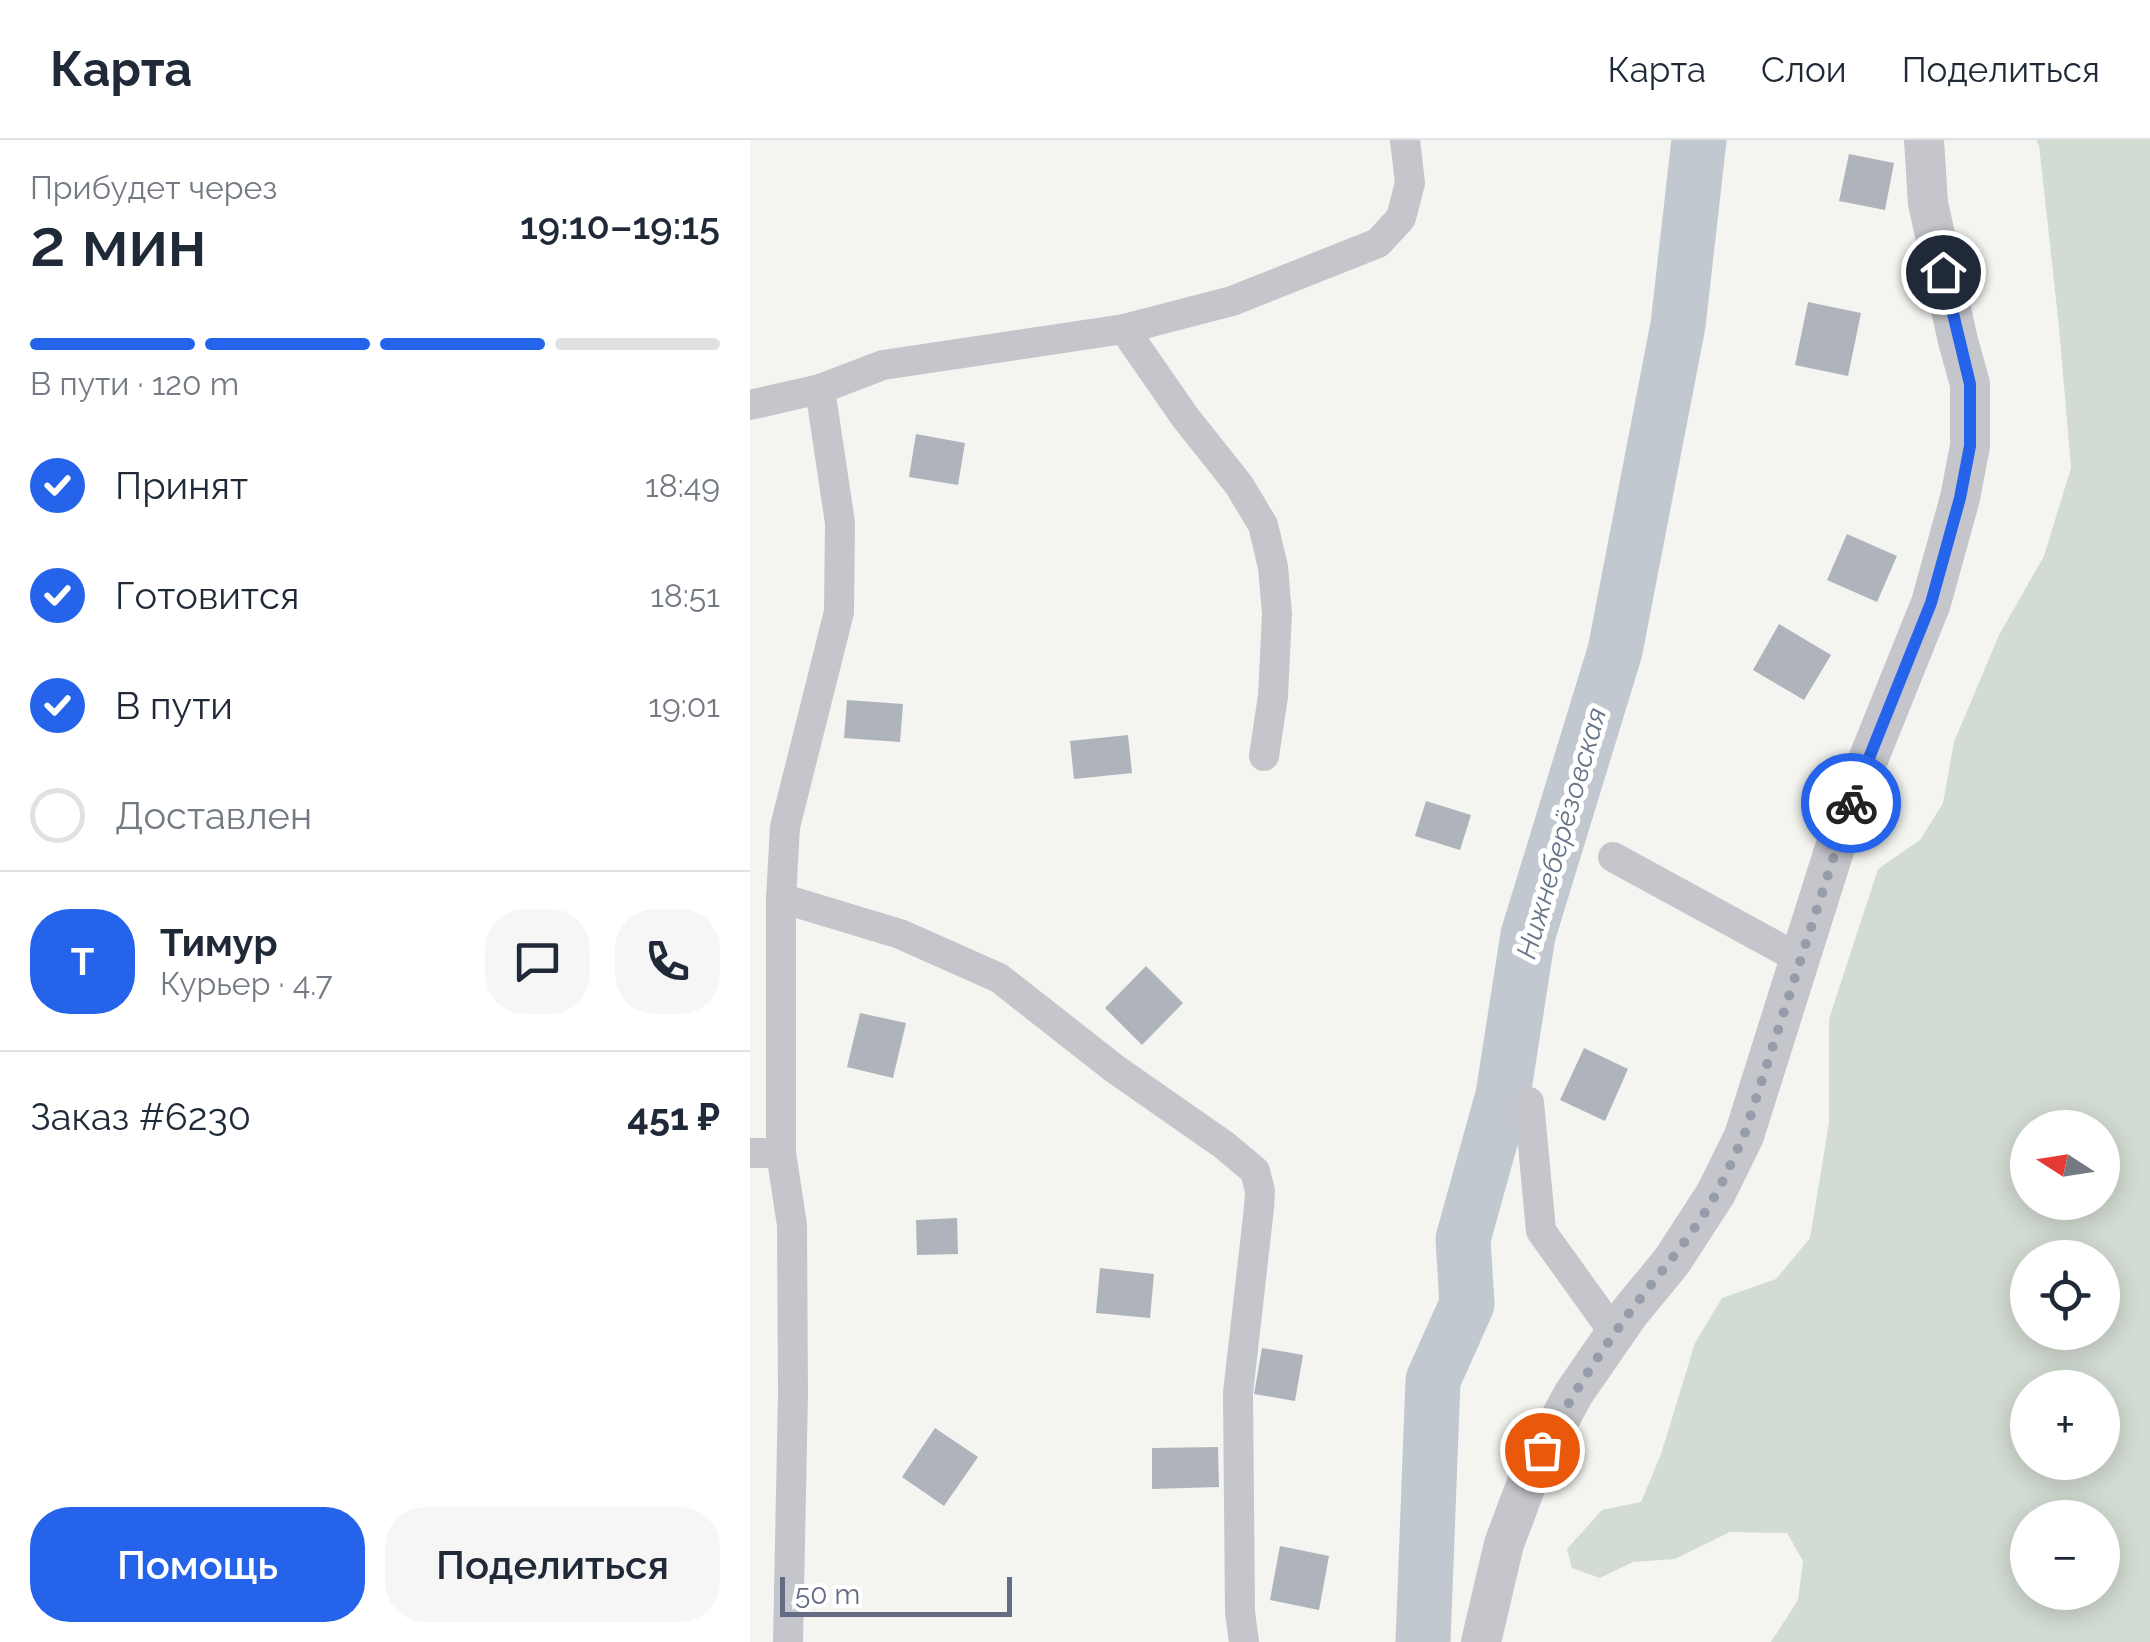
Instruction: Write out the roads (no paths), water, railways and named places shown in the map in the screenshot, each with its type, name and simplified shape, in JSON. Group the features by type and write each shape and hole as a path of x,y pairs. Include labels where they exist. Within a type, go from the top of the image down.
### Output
{"street":[{"path":"750,405 820,390 883,365 1124,329 1232,302 1378,243 1402,218 1410,183 1405,140"},
{"path":"1481,1642 1504,1544 1531,1472 1574,1393 1716,1193 1744,1136 1843,822 1931,603 1970,446 1970,384 1928,203 1924,140"},
{"path":"1124,329 1239,485 1263,525 1277,614 1273,696 1264,756"},
{"path":"788,1642 792,1225 781,1153 781,898 785,826 839,612 840,523 820,390"},
{"path":"1613,856 1800,960"},
{"path":"781,898 900,934 999,978 1255,1171 1260,1208 1238,1393 1240,1612 1244,1642"},
{"path":"1529,1102 1540,1231 1615,1334"},
{"path":"750,1153 781,1153"}],"waterway":[{"name":"Нижнеберёзовская","path":"1423,1642 1433,1380 1467,1304 1463,1239 1503,1095 1528,935 1615,651 1678,325 1699,140"}]}
